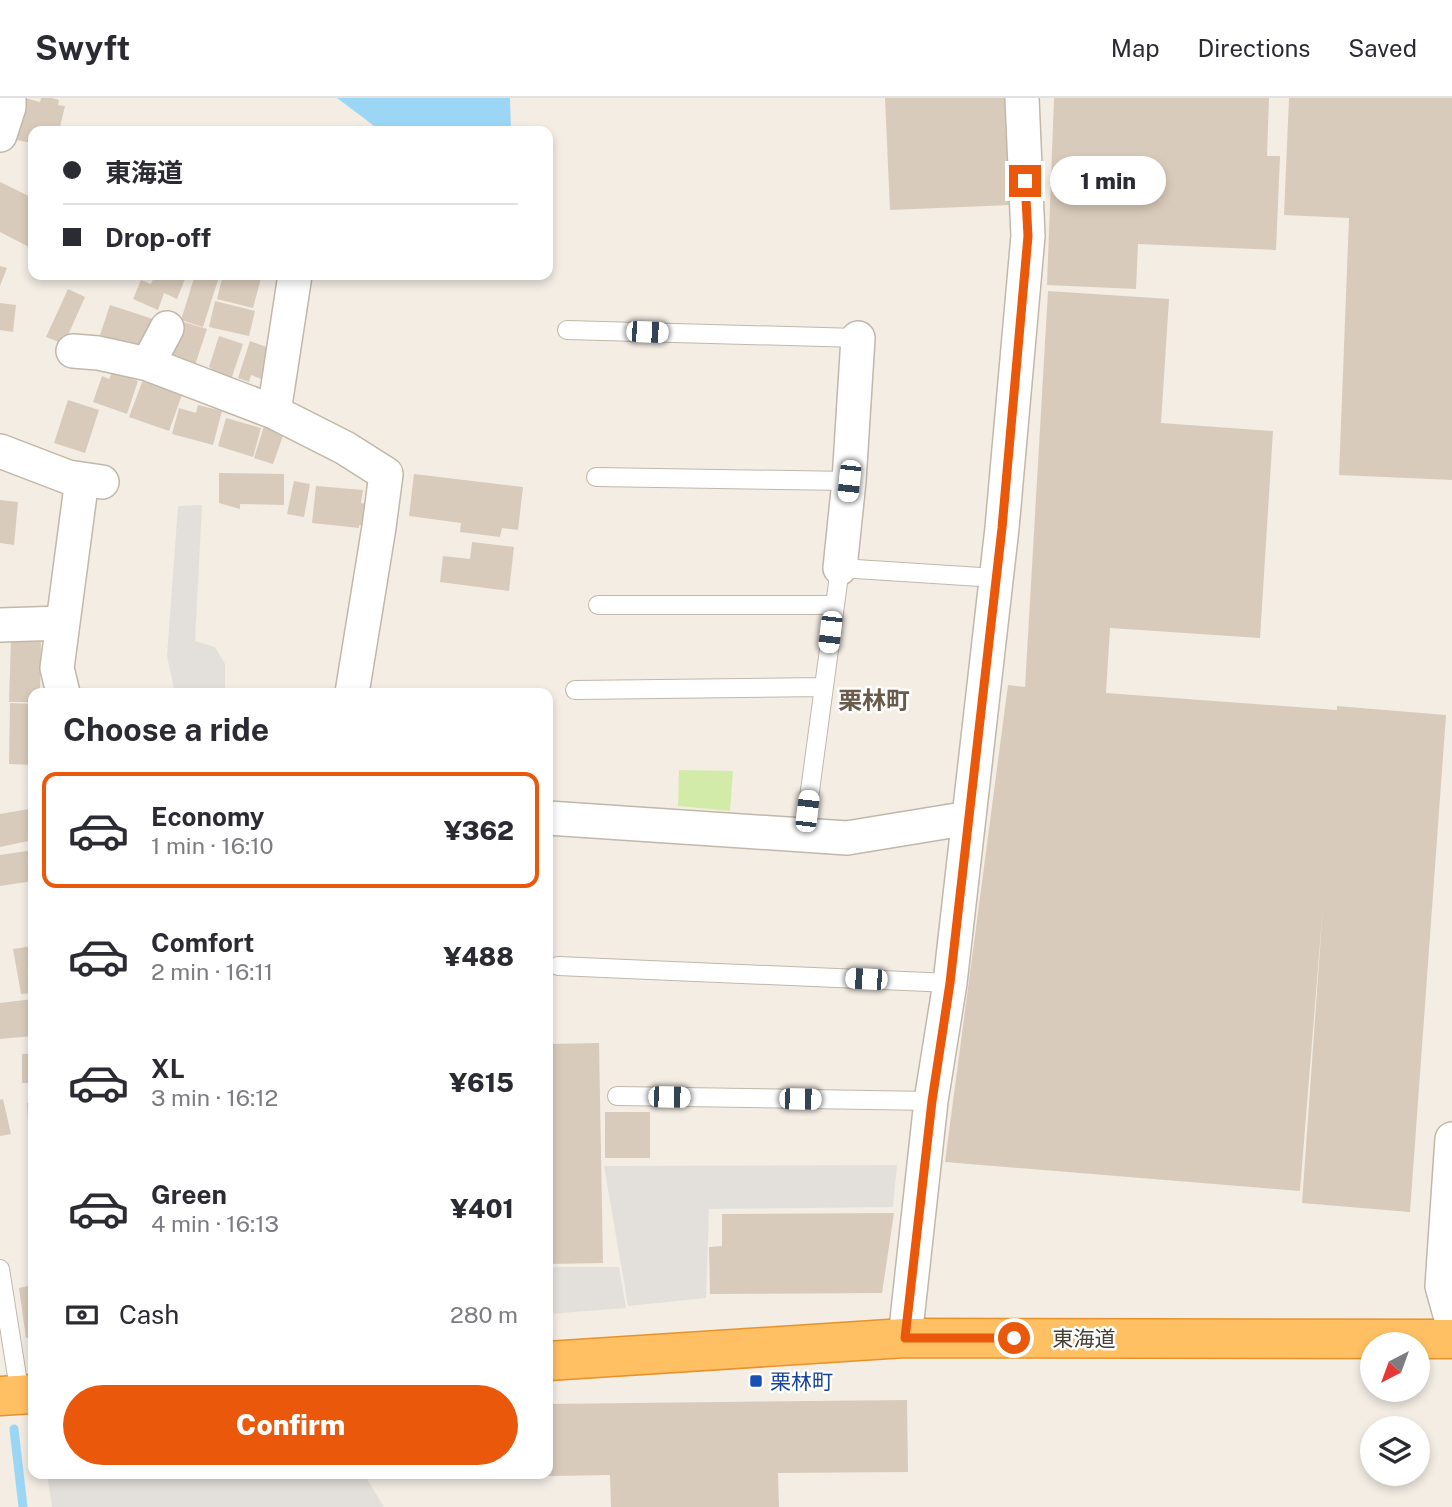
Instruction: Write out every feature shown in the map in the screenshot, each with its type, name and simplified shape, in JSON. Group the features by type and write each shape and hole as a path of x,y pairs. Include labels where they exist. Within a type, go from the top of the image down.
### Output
{"highway":[{"name":"東海道","path":"553,1361 905,1338 1452,1339"}],"street":[{"path":"0,135 9,107 9,98"},
{"path":"905,1338 932,1101 950,983 1002,528 1028,236 1022,98"},
{"path":"274,412 294,280"},
{"path":"148,364 167,328"},
{"path":"839,568 849,481 858,338"},
{"path":"73,351 98,353 148,364 274,412 345,448 386,474 353,688"},
{"path":"0,451 68,477 93,481 63,623 57,668 62,688"},
{"path":"0,625 63,623"},
{"path":"553,818 847,838 968,818"},
{"path":"1452,1139 1441,1286 1452,1322"}],"lane":[{"path":"567,330 858,338"},
{"path":"596,477 849,481"},
{"path":"804,835 839,568 996,578"},
{"path":"598,605 833,605"},
{"path":"575,690 824,687"},
{"path":"558,966 950,983"},
{"path":"617,1096 932,1101"},
{"path":"0,1269 18,1395"}],"green space":[{"path":"679,770 733,771 730,811 678,806"}],"shaded area":[{"path":"202,505 195,641 215,647 225,664 225,688 174,688 167,656 178,506"},
{"path":"897,1165 893,1207 709,1209 706,1298 628,1306 604,1166"},
{"path":"553,1267 619,1267 626,1308 553,1314"},
{"path":"48,1479 367,1479 384,1507 52,1507"}],"water":[{"path":"337,98 510,98 511,126 374,126"}],"building":[{"path":"25,98 40,102 41,98 52,98 59,100 58,105 65,106 60,126 28,126 28,142 13,139"},
{"path":"885,98 1006,98 1011,205 890,210"},
{"path":"1054,98 1269,98 1267,156 1280,156 1276,250 1138,244 1136,289 1047,285"},
{"path":"1289,98 1452,98 1452,480 1339,475 1349,218 1284,215"},
{"path":"0,182 28,196 28,246 0,232"},
{"path":"0,266 7,268 0,286"},
{"path":"141,280 151,284 153,280 185,280 177,299 164,293 158,310 133,299"},
{"path":"193,280 218,280 203,327 181,320"},
{"path":"222,280 260,280 253,308 217,299"},
{"path":"68,289 85,297 64,344 46,337"},
{"path":"1048,291 1169,299 1161,423 1273,431 1260,638 1110,628 1106,693 1446,715 1410,1212 1302,1203 1323,906 1300,1191 945,1162 1008,685 1025,687"},
{"path":"215,301 255,311 249,336 209,327"},
{"path":"0,303 16,305 13,332 0,330"},
{"path":"110,305 153,319 143,349 100,335"},
{"path":"184,322 207,329 195,365 172,358"},
{"path":"219,336 243,344 231,380 210,372 209,367"},
{"path":"250,341 272,349 261,379 251,375 249,382 238,378"},
{"path":"112,372 138,381 127,414 93,402 102,376 109,379"},
{"path":"144,377 183,392 169,431 129,417"},
{"path":"68,400 99,410 85,453 54,443"},
{"path":"198,405 222,411 213,445 172,434 179,408 196,413"},
{"path":"226,418 261,428 253,457 218,446"},
{"path":"264,426 284,433 273,464 254,458"},
{"path":"219,473 284,474 284,505 240,504 240,509 219,503"},
{"path":"414,474 523,487 518,530 502,528 500,537 460,532 461,523 409,516"},
{"path":"294,481 310,484 304,517 287,514"},
{"path":"316,486 363,490 361,503 367,504 365,526 359,525 359,528 312,523"},
{"path":"0,500 18,502 14,545 0,543"},
{"path":"472,542 514,547 509,591 440,582 443,556 470,559"},
{"path":"11,640 41,641 40,688 28,688 28,702 9,702"},
{"path":"10,703 28,704 28,765 9,764"},
{"path":"28,809 28,841 0,847 0,814"},
{"path":"28,851 28,882 0,886 0,855"},
{"path":"28,947 28,993 21,994 13,949"},
{"path":"28,1000 28,1036 0,1039 0,1003"},
{"path":"599,1043 603,1263 553,1264 553,1044"},
{"path":"22,1054 28,1054 28,1083 22,1083"},
{"path":"3,1099 11,1134 0,1136 0,1100"},
{"path":"605,1112 650,1112 650,1158 605,1158"},
{"path":"894,1213 882,1293 710,1294 709,1247 722,1246 722,1214"},
{"path":"28,1286 28,1338 26,1338 19,1288"},
{"path":"907,1400 908,1472 778,1473 779,1507 611,1507 610,1475 553,1476 553,1404"}],"waterway":[{"path":"14,1429 23,1507"}],"place":[{"name":"栗林町","path":"756,1381"}],"district":[{"name":"栗林町","path":"874,700"}],"route":[{"path":"1014,1338 905,1338 932,1101 950,983 1002,528 1028,236 1025,181"}]}
